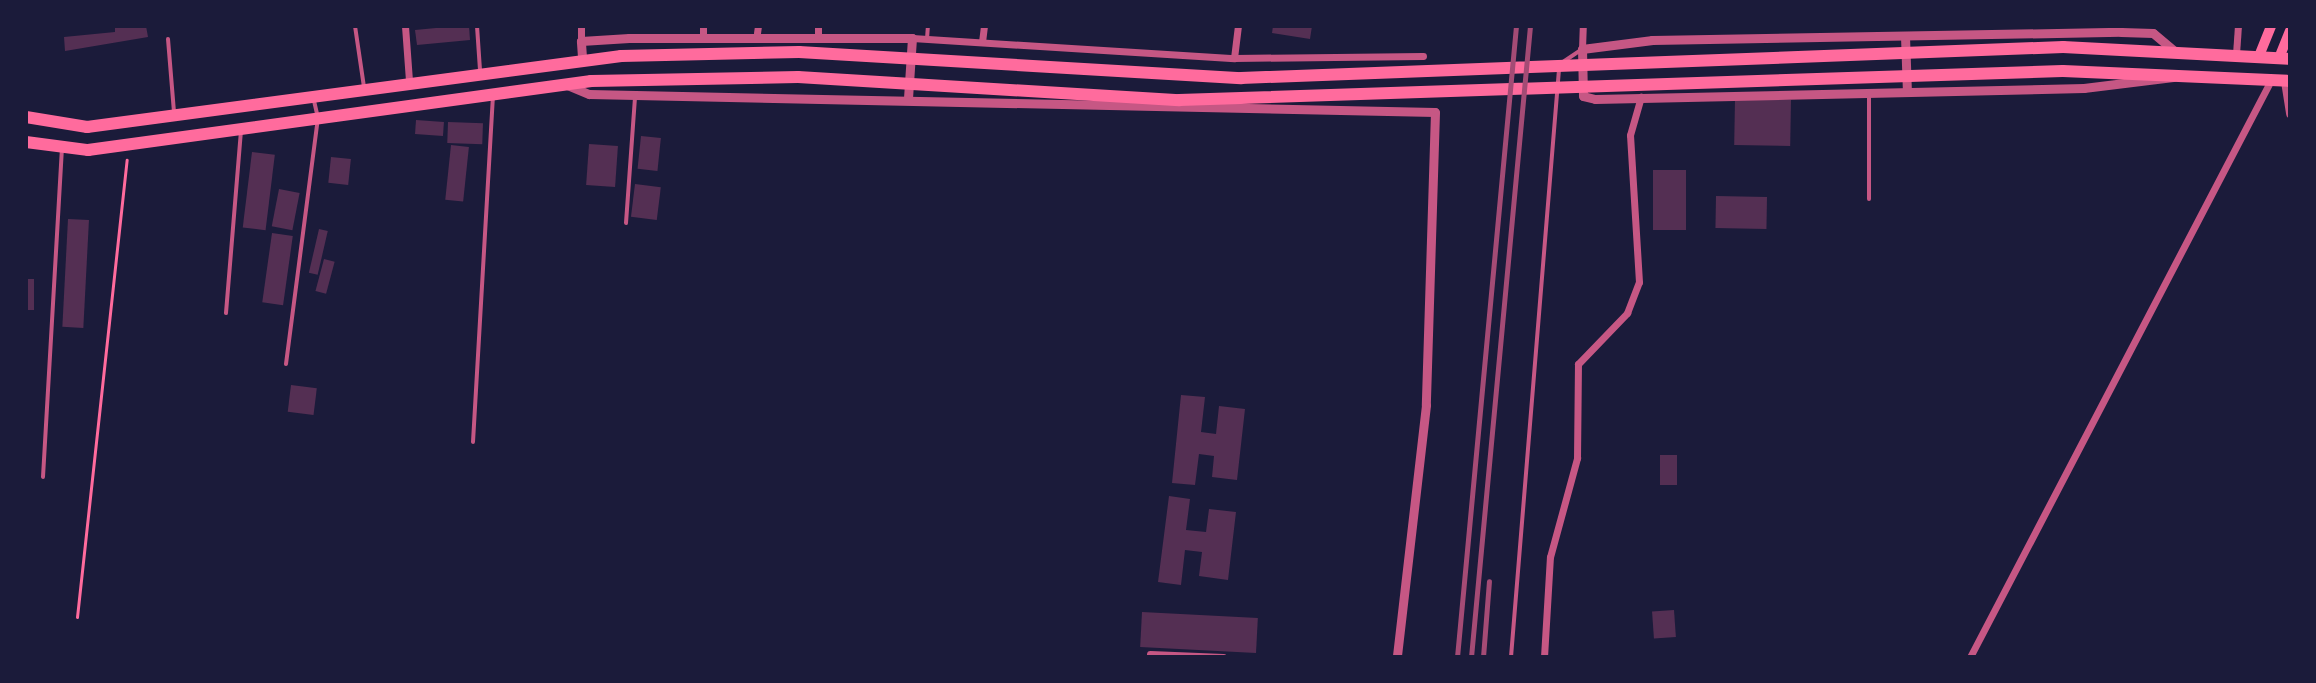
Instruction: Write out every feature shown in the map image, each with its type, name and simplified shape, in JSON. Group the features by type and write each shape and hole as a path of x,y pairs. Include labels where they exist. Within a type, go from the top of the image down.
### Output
{"highway":[{"path":"26,117 87,127 587,57 799,52 1241,78 2135,47 2285,58"},
{"path":"26,142 62,149 128,144 591,81 798,77 1179,100 2133,70 2288,81"}],"main road":[{"path":"2259,56 2271,26"},
{"path":"2285,58 2290,31"}],"street":[{"path":"405,26 409,81"},
{"path":"581,26 581,41 587,57"},
{"path":"629,26 629,38"},
{"path":"982,42 984,26"},
{"path":"1234,58 1238,26"},
{"path":"1583,26 1583,96 1869,94 2138,86 2183,73"},
{"path":"2236,54 2238,26"},
{"path":"581,41 703,31 818,29 912,38 1234,58 1423,56"},
{"path":"1582,49 1652,40 1905,36 2043,29 2153,29 2173,50"},
{"path":"1905,36 1907,92"},
{"path":"908,99 912,38"},
{"path":"1970,657 2271,80"},
{"path":"2288,81 2290,114"},
{"path":"565,84 589,94 908,99 1221,113 1435,112 1426,405 1397,657"},
{"path":"1544,657 1550,557 1577,458 1578,364 1627,313 1639,282 1630,135 1641,97"},
{"path":"1150,654 1219,657"}],"lane":[{"path":"355,26 364,87"},
{"path":"477,26 480,70"},
{"path":"927,39 928,26"},
{"path":"168,39 174,114"},
{"path":"1511,657 1551,117 1556,77 1566,57 1582,49"},
{"path":"473,442 494,93"},
{"path":"626,223 636,93"},
{"path":"286,364 318,118 312,94"},
{"path":"1869,94 1869,199"},
{"path":"226,313 241,128"},
{"path":"43,477 62,149"}],"path":[{"path":"77,617 128,144"}],"building":[{"path":"115,26 146,26 148,37 65,51 64,37 115,32"},
{"path":"469,26 470,40 417,45 415,30"},
{"path":"1273,26 1312,26 1310,39 1272,33"},
{"path":"1735,99 1791,100 1790,146 1734,145"},
{"path":"416,120 444,122 443,136 415,134"},
{"path":"448,122 483,123 482,144 447,143"},
{"path":"641,136 661,138 657,171 638,169"},
{"path":"589,144 618,146 615,187 586,185"},
{"path":"451,145 469,147 463,202 445,200"},
{"path":"252,152 275,155 266,230 243,227"},
{"path":"331,157 351,159 348,185 328,183"},
{"path":"1653,170 1686,170 1686,230 1653,230"},
{"path":"635,184 661,187 657,220 631,217"},
{"path":"279,189 300,193 292,230 272,226"},
{"path":"1716,196 1767,197 1766,229 1715,228"},
{"path":"68,219 89,220 83,328 62,327"},
{"path":"319,229 328,231 318,275 309,273"},
{"path":"272,233 293,236 283,305 262,302"},
{"path":"324,259 335,262 326,294 315,291"},
{"path":"26,279 34,279 34,310 26,310"},
{"path":"291,385 317,388 314,415 288,412"},
{"path":"1181,395 1205,397 1201,432 1216,434 1219,406 1245,409 1237,480 1212,477 1214,456 1199,454 1195,485 1172,483"},
{"path":"1660,455 1677,455 1677,485 1660,485"},
{"path":"1169,496 1190,499 1186,530 1206,532 1209,509 1236,512 1228,580 1199,576 1202,552 1185,550 1181,585 1158,582"},
{"path":"1674,610 1676,637 1654,638 1652,612"},
{"path":"1142,612 1258,618 1256,653 1140,647"}],"railway":[{"path":"1457,657 1516,26"},
{"path":"1471,657 1530,26"},
{"path":"1483,657 1489,581"}]}
